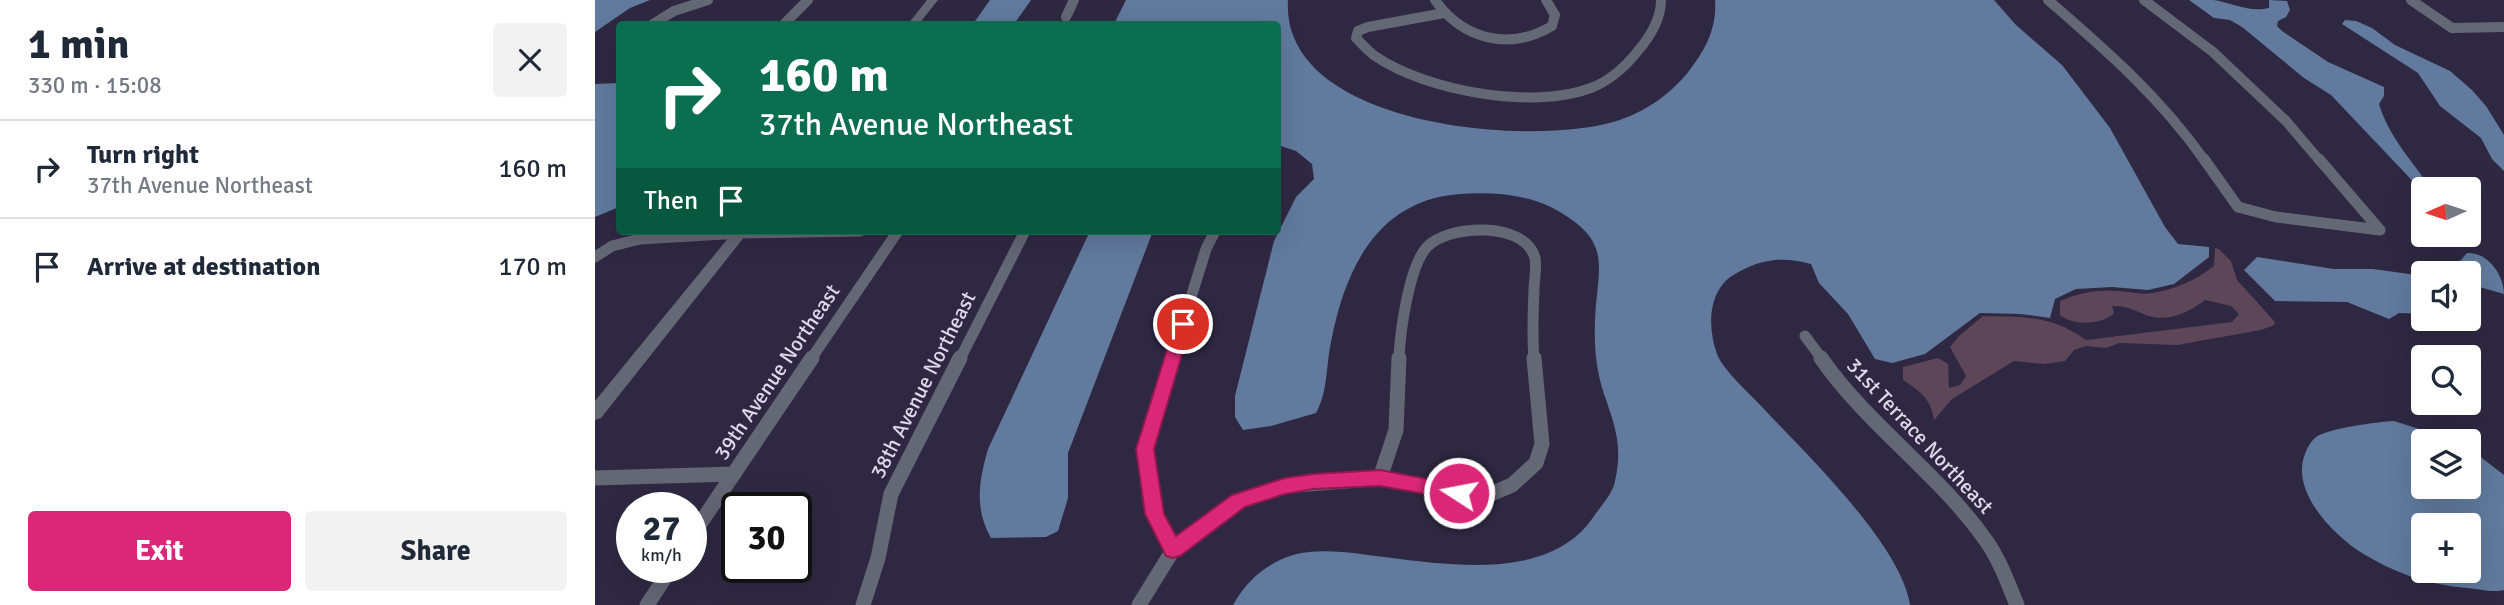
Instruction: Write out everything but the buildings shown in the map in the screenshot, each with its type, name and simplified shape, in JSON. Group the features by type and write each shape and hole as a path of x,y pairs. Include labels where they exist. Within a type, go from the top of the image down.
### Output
{"street":[{"path":"658,21 674,11 708,0"},
{"path":"787,21 808,0"},
{"path":"916,21 933,0"},
{"path":"1066,17 1074,0"},
{"path":"1435,0 1455,24 1471,33 1494,38 1519,39 1538,35 1552,26 1555,15 1546,0"},
{"path":"1444,13 1361,29 1356,38 1381,61 1415,78 1433,83 1510,95 1565,95 1590,88 1618,71 1649,36 1659,15 1661,0"},
{"path":"2048,0 2124,65 2176,120 2238,207 2276,217 2380,230 2286,121 2214,52 2144,0"},
{"path":"2411,0 2452,28 2504,27"},
{"path":"1139,605 1173,550 1239,501 1303,483 1380,478 1486,496 1512,485 1536,463 1542,444 1532,337 1535,259 1528,244 1509,233 1480,229 1443,237 1427,247 1412,278 1400,339 1396,430 1380,478"},
{"path":"595,257 612,246 640,239 698,235"},
{"path":"595,413 740,235"},
{"name":"39th Avenue Northeast","path":"707,514 895,235"},
{"name":"38th Avenue Northeast","path":"863,605 878,558 891,494 1023,235"},
{"path":"1173,550 1155,514 1145,449 1206,249 1213,235"},
{"name":"31st Terrace Northeast","path":"1805,336 1823,358 1832,376 1886,433 1923,466 1971,519 2000,562 2017,605"},
{"path":"595,478 734,474"},
{"path":"647,605 661,583"}],"shaded area":[{"path":"2215,248 2231,261 2237,280 2275,322 2274,325 2261,330 2177,345 2119,343 2106,348 2086,346 2074,350 2065,361 2044,364 2014,361 1952,399 1934,420 1924,396 1903,380 1903,367 1938,358 1948,364 1949,388 1960,385 1966,376 1950,347 1983,316 2037,319 2061,326 2086,340 2232,322 2239,314 2231,306 2205,300 2186,312 2164,318 2117,306 2112,306 2114,313 2109,317 2095,322 2072,321 2060,315 2060,301 2082,294 2112,291 2149,294 2185,283 2214,266"}],"water":[{"path":"595,0 650,0 630,8 595,32"},
{"path":"990,0 1031,0 1016,21 975,21"},
{"path":"1126,0 1288,0 1296,42 1323,76 1365,101 1415,118 1470,128 1525,131 1574,129 1613,122 1648,107 1678,84 1699,57 1711,34 1715,0 1994,0 2016,25 2062,65 2110,128 2165,227 2178,244 2209,247 2209,257 2174,284 2148,290 2112,287 2076,289 2055,299 2050,318 1980,313 1925,354 1892,363 1875,359 1848,314 1819,283 1811,264 1791,260 1763,262 1735,274 1719,289 1711,321 1720,360 1825,473 1870,527 1903,581 1910,605 1233,605 1246,586 1262,571 1289,556 1303,553 1333,551 1444,564 1499,564 1526,560 1551,552 1574,538 1609,496 1617,469 1617,436 1599,376 1595,349 1598,258 1588,234 1576,223 1547,205 1535,201 1498,194 1460,194 1431,199 1407,209 1386,224 1370,243 1345,289 1329,351 1325,387 1316,413 1271,426 1243,430 1235,417 1235,396 1274,241 1277,235 1281,235 1281,227 1296,197 1314,179 1312,164 1296,151 1281,146 1281,21 1116,21"},
{"path":"2189,0 2213,0 2254,9 2269,8 2269,0 2287,1 2290,10 2286,17 2278,21 2277,26 2282,31 2328,62 2384,87 2384,96 2379,104 2388,127 2423,177 2411,177 2411,179 2331,95 2304,78 2242,27 2230,20 2214,18"},
{"path":"2345,20 2356,21 2372,28 2395,45 2450,71 2472,90 2486,106 2504,135 2504,171 2492,159 2481,138 2440,106 2418,73 2342,24"},
{"path":"616,83 616,208 595,217 595,84"},
{"path":"1088,235 1151,235 1068,453 1068,498 1058,531 1046,537 991,538 980,505 982,472 988,449"},
{"path":"2467,253 2482,256 2498,272 2504,294 2481,287 2481,261 2461,260"},
{"path":"2257,257 2334,269 2373,269 2411,274 2411,313 2399,313 2389,319 2347,302 2275,301 2244,270"},
{"path":"2394,421 2419,429 2411,429 2411,499 2481,499 2481,457 2504,475 2504,590 2491,591 2437,583 2481,583 2481,513 2411,513 2411,576 2362,553 2327,524 2303,483 2305,454 2316,437 2354,426"}],"route":[{"path":"1183,324 1145,449 1155,514 1173,550 1239,501 1285,486 1380,478 1459,493"}]}
